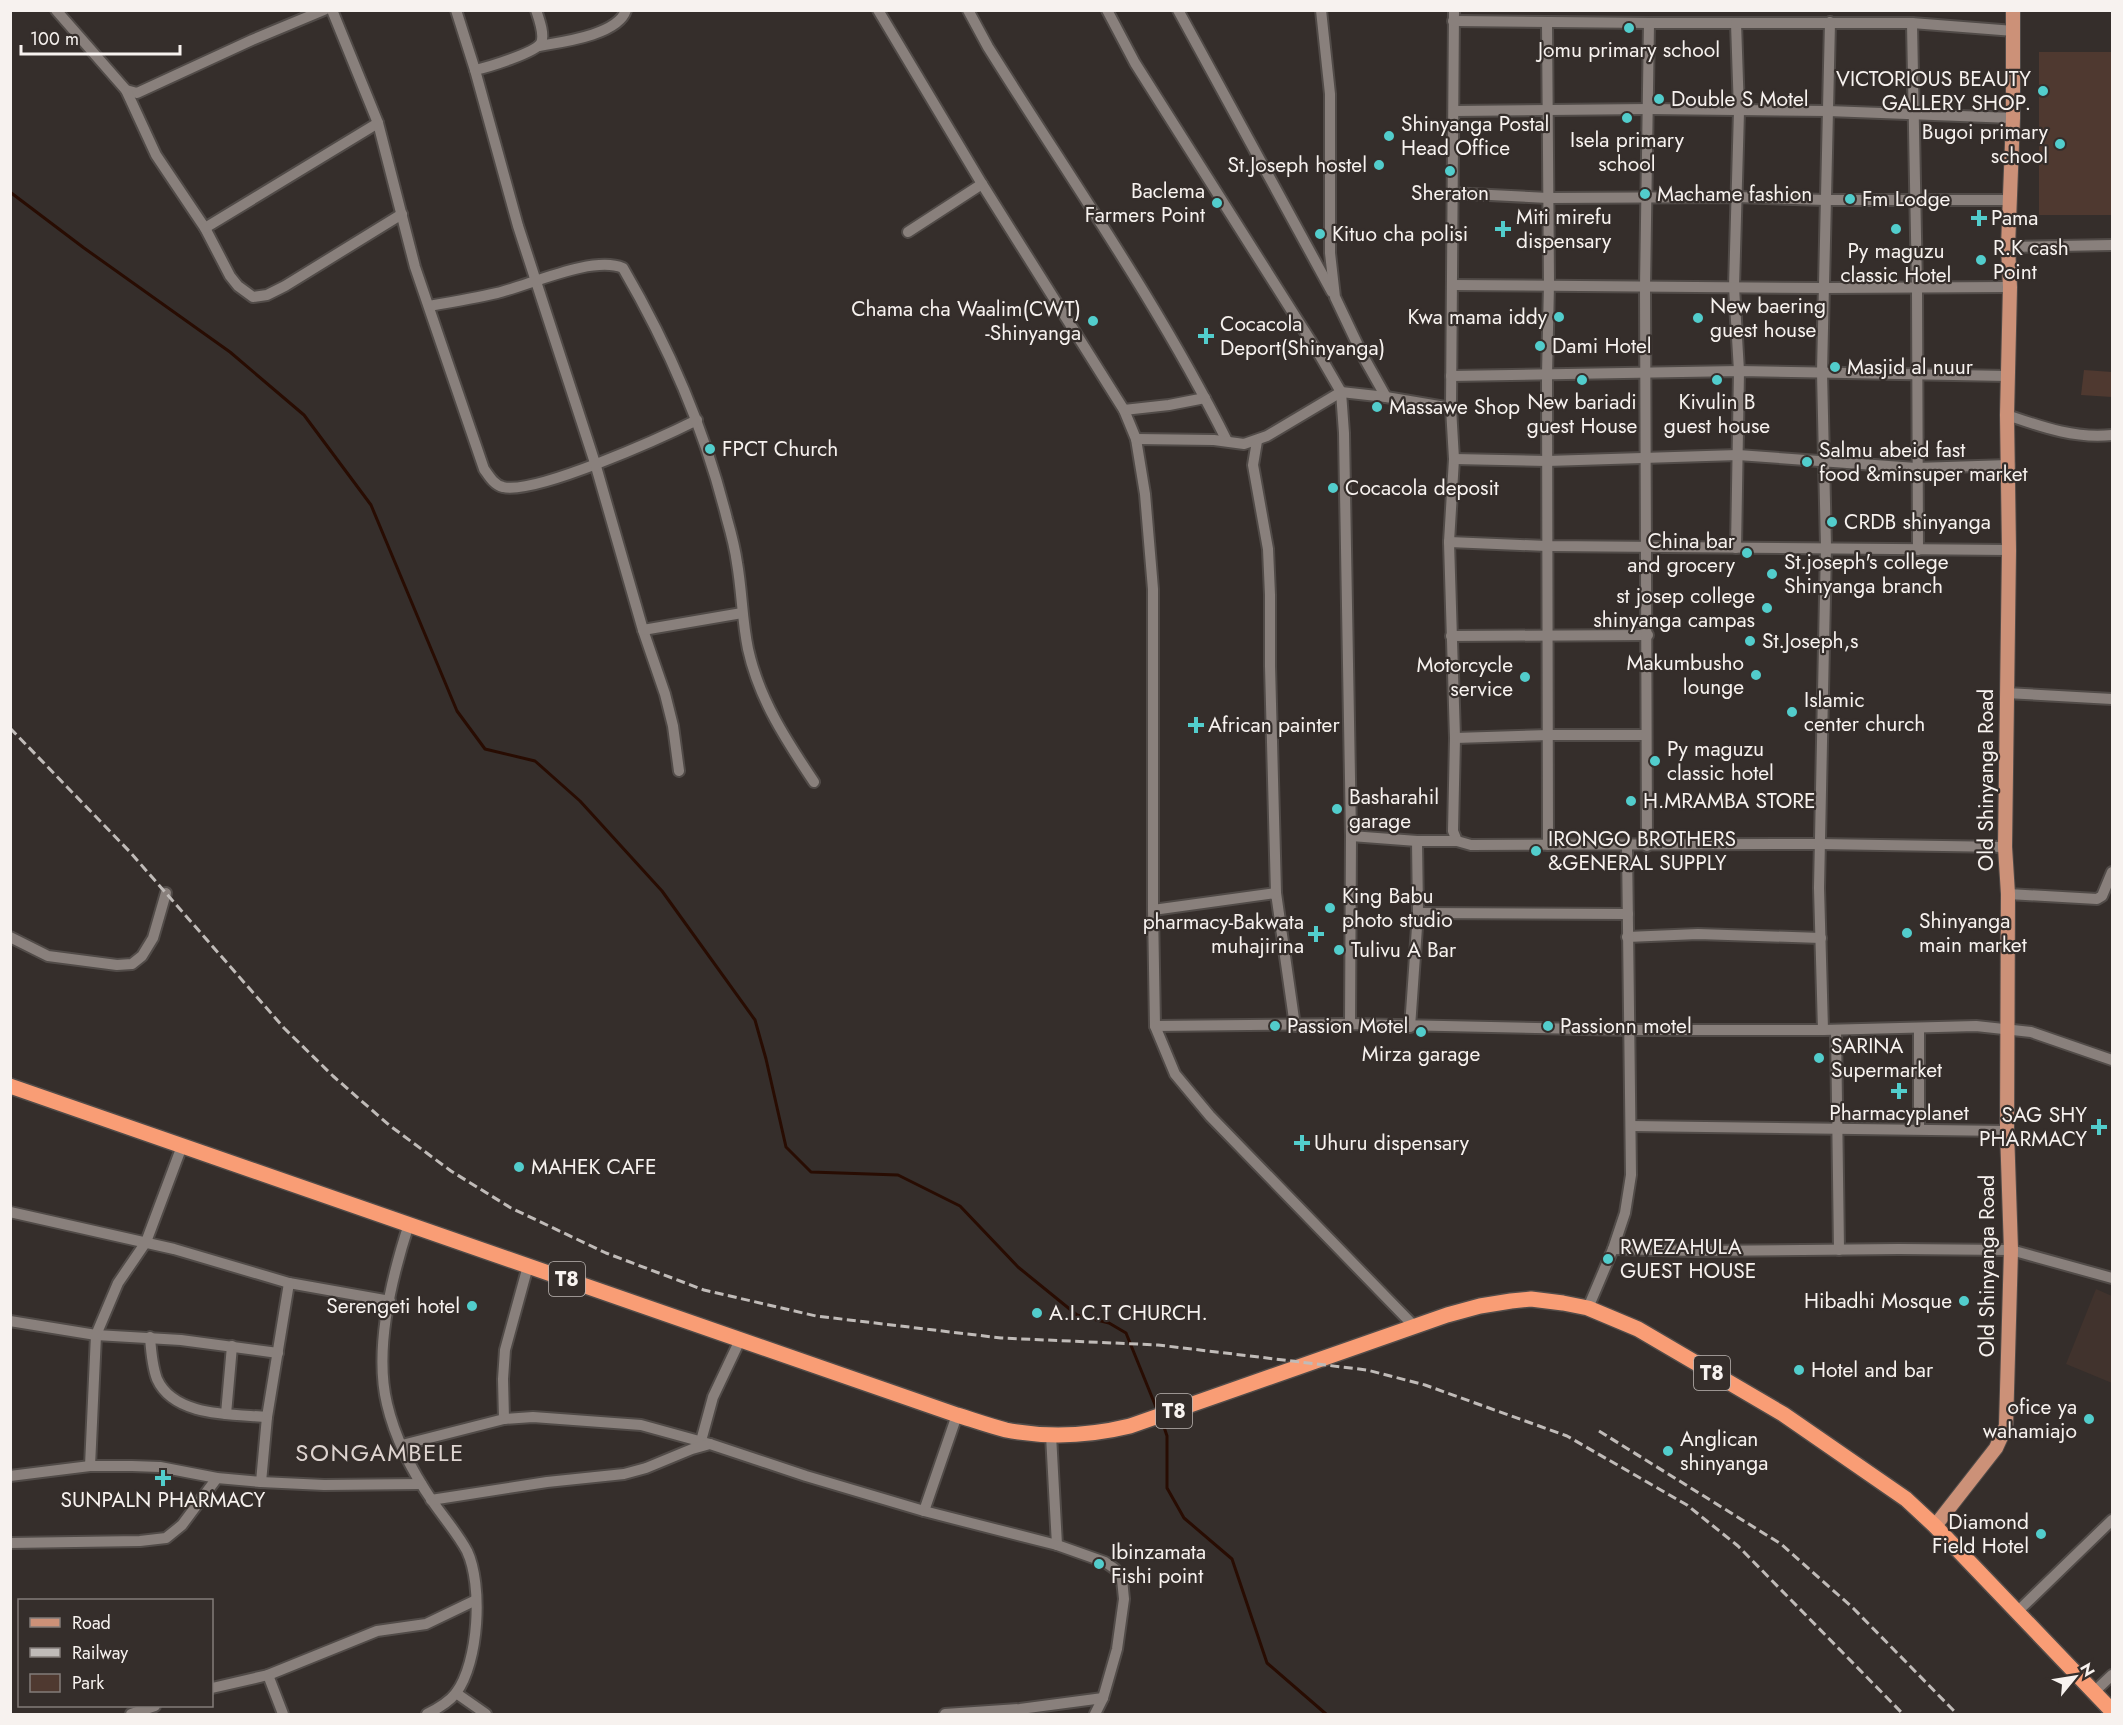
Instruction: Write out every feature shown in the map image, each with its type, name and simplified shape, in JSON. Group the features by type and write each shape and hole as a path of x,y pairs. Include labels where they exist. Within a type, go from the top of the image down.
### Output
{"highway":[{"name":"T8","path":"10,1086 957,1415 1006,1430 1051,1435 1085,1435 1130,1426 1461,1311 1531,1299 1588,1308 1638,1329 1796,1422 1906,1499 1935,1526 2112,1711"}],"main road":[{"name":"Old Shinyanga Road","path":"1935,1526 1996,1448 2006,1426 2011,1250 2007,1131 2008,894 2005,847 2009,550 2007,415 2010,287 2008,247 2013,118 2013,10"}],"street":[{"path":"56,10 126,90 156,155 205,228 238,286 247,294 259,297 285,286 402,214"},
{"path":"126,90 137,93 147,89 252,40 324,10"},
{"path":"332,10 378,123 415,267 483,469 493,482 501,487 515,488 551,480 653,441 698,420"},
{"path":"456,10 518,226 595,463 643,630 666,694 679,771"},
{"path":"536,10 542,32 542,41 539,46"},
{"path":"475,70 515,58 539,46 571,40 608,28 621,20 626,10"},
{"path":"878,10 982,184 1124,410 1136,439 1145,494 1153,589 1155,1026 1175,1074 1210,1116 1414,1326"},
{"path":"968,10 1007,78 1142,287 1227,441"},
{"path":"1107,10 1135,63 1341,392 1352,836 1350,1024"},
{"path":"1178,10 1335,297 1363,356 1386,397"},
{"path":"1321,10 1330,94 1330,253 1335,297"},
{"path":"1457,841 1453,831 1455,738 1449,542 1454,459 1451,408 1451,193 1454,16 1547,22 1912,23 2014,31"},
{"path":"1547,22 1548,845"},
{"path":"1736,22 1738,111 1734,287 1739,371 1736,548"},
{"path":"1823,1030 1819,844 1826,547 1822,372 1830,22"},
{"path":"1647,846 1645,287 1649,23"},
{"path":"1912,23 1917,288 1917,550"},
{"path":"1454,111 1648,109 1828,111 2013,118"},
{"path":"205,228 378,123"},
{"path":"908,232 982,184"},
{"path":"1451,193 1548,198 1737,197 1825,200 2009,200"},
{"path":"2008,247 2112,245"},
{"path":"429,306 479,297 537,282 588,265 610,264 623,268 666,349 698,420 728,520 738,563 742,613 748,650 756,679 785,739 814,782"},
{"path":"1452,285 2010,287"},
{"path":"1451,376 1739,371 2008,376"},
{"path":"1136,439 1227,441 1244,444 1257,441 1341,392 1451,408"},
{"path":"1124,410 1205,398"},
{"path":"2007,415 2072,435 2097,437 2112,435"},
{"path":"1257,441 1253,465 1268,549 1270,584 1276,893 1295,1026"},
{"path":"1454,459 1547,460 1738,455 1916,468 2009,465"},
{"path":"1449,542 1547,546 2009,550"},
{"path":"643,630 742,613"},
{"path":"1451,636 1647,635"},
{"path":"2006,693 2112,699"},
{"path":"1455,738 1646,735"},
{"path":"1352,836 1417,841 1457,841 1471,845 1819,844 2005,847"},
{"path":"1410,1027 1418,913 1417,841"},
{"path":"1588,1308 1613,1249 1625,1213 1631,1175 1627,846"},
{"path":"2008,894 2097,899 2102,896 2112,872"},
{"path":"10,937 48,956 117,965 132,964 142,956 153,938 166,893"},
{"path":"1153,910 1276,893"},
{"path":"1418,913 1628,914"},
{"path":"1627,937 1698,934 1821,938"},
{"path":"1155,1026 1350,1024 1630,1030 1836,1030 1976,1026 2031,1032 2112,1060"},
{"path":"1919,1130 1920,1028"},
{"path":"1836,1030 1839,1250"},
{"path":"1631,1126 2007,1131"},
{"path":"90,1466 96,1335 118,1283 146,1242 182,1146"},
{"path":"10,1212 146,1242 289,1282 390,1301"},
{"path":"409,1224 390,1301 384,1342 383,1374 387,1405 402,1445 421,1484 466,1551 474,1576 476,1600 471,1655 456,1693 427,1714"},
{"path":"1613,1249 2011,1250 2112,1278"},
{"path":"504,1419 505,1350 528,1266"},
{"path":"261,1482 267,1417 289,1282"},
{"path":"10,1321 96,1335 150,1337 278,1353"},
{"path":"150,1337 157,1379 170,1396 180,1404 226,1413 267,1417"},
{"path":"706,1443 713,1397 740,1340"},
{"path":"226,1413 232,1346"},
{"path":"924,1512 957,1415"},
{"path":"402,1445 504,1419 533,1417 641,1425 706,1443 924,1512 1057,1545 1105,1562 1115,1569 1122,1579 1124,1599 1117,1649 1103,1698 1095,1714"},
{"path":"1051,1435 1057,1545"},
{"path":"431,1500 547,1482 624,1474 646,1468 706,1443"},
{"path":"10,1476 90,1466 160,1467 217,1478 261,1482 324,1485 421,1484"},
{"path":"10,1543 140,1541 166,1538 183,1525 217,1478"},
{"path":"2017,1612 2112,1520"},
{"path":"213,1688 268,1675 365,1635 432,1622 476,1600"},
{"path":"2094,1692 2112,1674"},
{"path":"268,1675 283,1714"},
{"path":"456,1693 486,1714"},
{"path":"945,1714 1020,1709 1103,1698"},
{"path":"131,1714 152,1707"}],"shaded area":[{"path":"2096,1289 2112,1296 2112,1383 2066,1364"}],"green space":[{"path":"2039,52 2112,52 2112,215 2039,215"},
{"path":"2084,370 2112,372 2112,397 2081,395"}],"waterway":[{"path":"10,192 230,352 304,415 371,505 457,711 485,749 535,761 580,801 662,891 755,1020 786,1147 811,1172 898,1175 960,1206 1018,1267 1077,1315 1109,1323 1126,1333 1158,1412"},
{"path":"1162,1421 1167,1436 1167,1488 1184,1518 1232,1559 1267,1663 1326,1714"}],"railway":[{"path":"10,728 130,852 284,1028 333,1076 389,1125 451,1171 511,1208 606,1253 704,1290 816,1316 1001,1338 1158,1345 1367,1370 1425,1385 1567,1436 1687,1505 1738,1546 1903,1714"},
{"path":"1599,1431 1781,1544 1853,1608 1957,1714"}],"place":[{"name":"Jomu primary school","path":"1629,28"},
{"name":"VICTORIOUS BEAUTY GALLERY SHOP.","path":"2043,91"},
{"name":"Double S Motel","path":"1659,99"},
{"name":"Isela primary school","path":"1627,118"},
{"name":"Shinyanga Postal Head Office","path":"1389,136"},
{"name":"Bugoi primary school","path":"2060,144"},
{"name":"St.Joseph hostel","path":"1379,165"},
{"name":"Sheraton","path":"1450,171"},
{"name":"Machame fashion","path":"1645,194"},
{"name":"Fm Lodge","path":"1850,199"},
{"name":"Baclema Farmers Point","path":"1217,203"},
{"name":"Pama","path":"1979,218"},
{"name":"Miti mirefu dispensary","path":"1503,229"},
{"name":"Py maguzu classic Hotel","path":"1896,229"},
{"name":"Kituo cha polisi","path":"1320,234"},
{"name":"R.K cash Point","path":"1981,260"},
{"name":"Kwa mama iddy","path":"1559,317"},
{"name":"New baering guest house","path":"1698,318"},
{"name":"Chama cha Waalim(CWT) -Shinyanga","path":"1093,321"},
{"name":"Cocacola Deport(Shinyanga)","path":"1206,336"},
{"name":"Dami Hotel","path":"1540,346"},
{"name":"Masjid al nuur","path":"1835,367"},
{"name":"New bariadi guest House","path":"1582,380"},
{"name":"Kivulin B guest house","path":"1717,380"},
{"name":"Massawe Shop","path":"1377,407"},
{"name":"FPCT Church","path":"710,449"},
{"name":"Salmu abeid fast food &minsuper market","path":"1807,462"},
{"name":"Cocacola deposit","path":"1333,488"},
{"name":"CRDB shinyanga","path":"1832,522"},
{"name":"China bar and grocery","path":"1747,553"},
{"name":"St.joseph's college Shinyanga branch","path":"1772,574"},
{"name":"st josep college shinyanga campas","path":"1767,608"},
{"name":"St.Joseph,s","path":"1750,641"},
{"name":"Makumbusho lounge","path":"1756,675"},
{"name":"Motorcycle service","path":"1525,677"},
{"name":"Islamic center church","path":"1792,712"},
{"name":"African painter","path":"1196,725"},
{"name":"Py maguzu classic hotel","path":"1655,761"},
{"name":"H.MRAMBA STORE","path":"1631,801"},
{"name":"Basharahil garage","path":"1337,809"},
{"name":"IRONGO BROTHERS &GENERAL SUPPLY","path":"1536,851"},
{"name":"King Babu photo studio","path":"1330,908"},
{"name":"Shinyanga main market","path":"1907,933"},
{"name":"pharmacy-Bakwata muhajirina","path":"1316,934"},
{"name":"Tulivu A Bar","path":"1339,950"},
{"name":"Passion Motel","path":"1275,1026"},
{"name":"Passionn motel","path":"1548,1026"},
{"name":"Mirza garage","path":"1421,1032"},
{"name":"SARINA Supermarket","path":"1819,1058"},
{"name":"Pharmacyplanet","path":"1899,1091"},
{"name":"SAG SHY PHARMACY","path":"2099,1127"},
{"name":"Uhuru dispensary","path":"1302,1143"},
{"name":"MAHEK CAFE","path":"519,1167"},
{"name":"RWEZAHULA GUEST HOUSE","path":"1608,1259"},
{"name":"Hibadhi Mosque","path":"1964,1301"},
{"name":"Serengeti hotel","path":"472,1306"},
{"name":"A.I.C.T CHURCH.","path":"1037,1313"},
{"name":"Hotel and bar","path":"1799,1370"},
{"name":"ofice ya wahamiajo","path":"2089,1419"},
{"name":"Anglican shinyanga","path":"1668,1451"},
{"name":"SUNPALN PHARMACY","path":"163,1478"},
{"name":"Diamond Field Hotel","path":"2041,1534"},
{"name":"Ibinzamata Fishi point","path":"1099,1564"}],"district":[{"name":"SONGAMBELE","path":"380,1452"}]}
